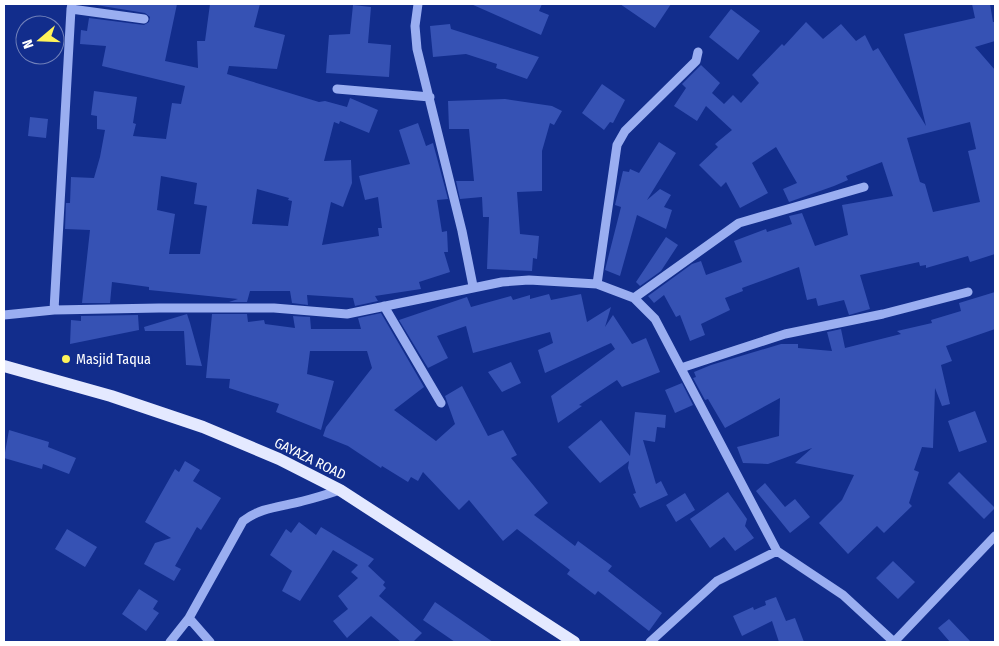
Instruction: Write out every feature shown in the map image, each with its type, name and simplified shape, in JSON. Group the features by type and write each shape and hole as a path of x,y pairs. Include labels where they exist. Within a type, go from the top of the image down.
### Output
{"main road":[{"name":"GAYAZA ROAD","path":"4,366 110,396 203,427 279,459 340,490 574,642"}],"street":[{"path":"418,4 415,36 473,286"},
{"path":"54,310 72,6 144,19"},
{"path":"597,284 617,145 629,127 696,61 698,52"},
{"path":"337,89 430,97"},
{"path":"634,298 738,223 864,187"},
{"path":"4,315 54,310 274,308 347,314 473,286 529,280 597,284 634,298 655,319 777,551 843,595 894,642 995,536"},
{"path":"681,368 785,334 883,314 968,292"},
{"path":"384,306 441,403"},
{"path":"170,642 189,618 243,521 252,514 267,508 313,499 340,490"},
{"path":"650,642 717,580 777,551"},
{"path":"189,618 210,642"}],"building":[{"path":"90,4 177,4 165,61 198,68 197,41 205,41 210,4 260,4 254,27 285,35 277,69 229,66 227,74 319,102 325,101 347,107 350,98 378,110 369,133 340,121 339,124 334,122 324,161 351,160 352,183 343,207 331,202 322,245 379,236 378,228 382,228 378,197 365,200 359,176 410,164 399,130 418,123 426,146 433,143 448,199 437,200 442,232 447,231 448,252 444,252 450,272 419,282 421,289 375,296 378,301 355,306 353,298 307,295 308,305 292,303 290,291 250,291 247,302 229,302 238,299 149,290 149,287 112,282 110,303 82,303 90,230 65,229 66,203 70,203 71,177 94,178 100,157 105,130 97,129 97,116 91,115 94,91 137,97 133,123 136,124 133,136 166,139 172,103 181,104 185,86 102,66 106,46 80,44 81,30 87,31 89,18 144,25 149,22 150,17 145,13","holes":["161,176 197,183 194,204 207,206 200,254 169,254 175,214 157,210","257,189 289,198 288,200 292,201 288,226 252,224"]},
{"path":"471,4 542,4 539,11 549,15 541,35"},
{"path":"620,4 671,4 655,28"},
{"path":"972,4 990,4 993,22 995,22 995,41 975,47 995,70 995,254 970,262 968,256 926,268 926,265 920,266 919,262 860,275 870,309 849,315 844,300 818,306 816,298 807,300 799,267 742,288 743,291 725,298 730,310 701,324 705,335 690,341 680,315 676,317 664,295 654,303 648,296 692,264 701,261 706,275 742,262 734,241 766,229 767,232 792,224 789,216 802,213 815,246 848,235 842,205 893,196 882,162 846,176 848,180 789,202 783,189 797,183 776,147 752,163 768,193 740,208 726,182 721,187 699,165 718,147 715,144 732,130 706,106 697,121 674,106 686,88 682,84 701,65 720,83 712,93 724,104 733,95 741,103 759,83 752,75 782,44 784,46 806,22 823,39 841,24 856,41 865,35 873,51 878,48 926,126 904,34 975,18","holes":["970,122 976,149 968,151 980,202 933,212 925,184 920,182 907,138"]},
{"path":"353,5 371,7 368,43 391,45 389,77 326,73 329,35 350,34"},
{"path":"731,9 760,31 738,60 709,37"},
{"path":"450,24 451,29 539,57 527,79 496,68 497,64 466,54 433,57 430,26"},
{"path":"602,84 625,100 613,123 610,122 604,130 582,113"},
{"path":"505,99 552,106 562,111 554,125 550,123 542,151 542,191 517,192 520,234 539,236 537,259 533,258 532,271 487,269 489,217 483,217 482,197 460,199 456,181 474,181 469,129 449,129 448,101"},
{"path":"30,117 48,119 46,138 28,136"},
{"path":"659,142 676,153 647,200 660,189 671,195 664,207 672,210 666,229 637,215 620,276 605,270 621,207 615,205 623,171 629,172 630,169 639,173"},
{"path":"666,237 678,245 661,271 640,286 636,282"},
{"path":"995,292 995,329 946,346 952,361 941,365 950,404 942,406 935,388 933,448 922,447 914,470 919,472 909,503 912,506 884,533 877,526 848,554 819,523 842,500 854,475 795,463 812,448 768,464 743,463 737,447 779,436 780,398 725,428 708,399 705,400 693,378 696,377 694,372 711,365 781,344 798,344 798,348 832,351 827,332 841,329 845,348 901,334 897,331 932,323 931,320 961,311 959,303"},
{"path":"549,294 551,300 581,294 587,322 611,307 605,327 613,315 632,344 646,338 660,372 622,387 617,380 579,405 582,406 558,423 551,396 615,349 611,343 545,373 538,350 553,343 550,332 473,353 466,326 437,336 448,358 428,368 399,320 467,297 471,307 511,296 513,300 530,295 530,299"},
{"path":"381,313 424,387 394,410 436,441 455,424 445,396 462,386 488,436 503,430 517,455 511,458 548,503 534,515 575,546 578,541 612,566 608,571 662,613 649,631 598,591 595,595 567,574 570,570 517,529 503,541 469,500 459,510 423,472 418,481 411,477 408,482 382,466 381,468 348,446 323,436 326,427 372,368 367,351 310,351 307,374 334,381 321,430 276,412 279,404 229,388 230,379 206,378 212,314 247,314 248,322 264,320 265,324 295,328 293,316 310,317 311,329 361,329 358,318"},
{"path":"187,314 202,366 186,365 184,331 145,331 144,327"},
{"path":"138,315 139,330 70,344 71,320 81,321 81,316"},
{"path":"511,362 521,383 502,392 488,372"},
{"path":"682,383 693,405 675,413 665,390"},
{"path":"975,411 987,442 959,452 948,421"},
{"path":"635,412 666,415 665,428 657,427 655,442 643,440 656,484 661,481 668,495 640,508 633,494 636,493 628,468 629,461 600,483 568,447 601,420 630,456"},
{"path":"9,430 49,442 48,447 76,458 69,474 43,464 42,469 4,458"},
{"path":"185,461 200,470 193,481 221,498 201,530 197,527 175,566 181,569 174,581 144,564 155,543 171,538 145,522 175,469 179,472"},
{"path":"959,472 995,508 984,519 948,483"},
{"path":"765,483 785,507 795,499 810,517 790,533 756,491"},
{"path":"728,492 747,519 745,526 754,538 735,551 724,537 710,548 690,519"},
{"path":"685,493 695,510 676,522 666,505"},
{"path":"299,522 316,535 321,527 374,559 368,566 385,582 383,585 386,588 379,596 422,633 413,642 401,642 371,616 347,638 333,621 348,609 338,596 358,578 351,572 358,565 333,550 300,601 282,591 292,571 270,555 286,529 291,533"},
{"path":"67,529 97,547 85,567 55,549"},
{"path":"893,561 915,582 898,599 876,578"},
{"path":"139,589 158,601 153,609 159,613 146,631 122,614"},
{"path":"776,597 786,621 795,618 804,642 779,642 772,621 742,636 733,616 753,607 754,610 766,605 765,601"},
{"path":"435,602 493,642 455,642 423,620"},
{"path":"949,619 971,642 950,642 938,628"}],"place":[{"name":"Masjid Taqua","path":"66,359"}]}
